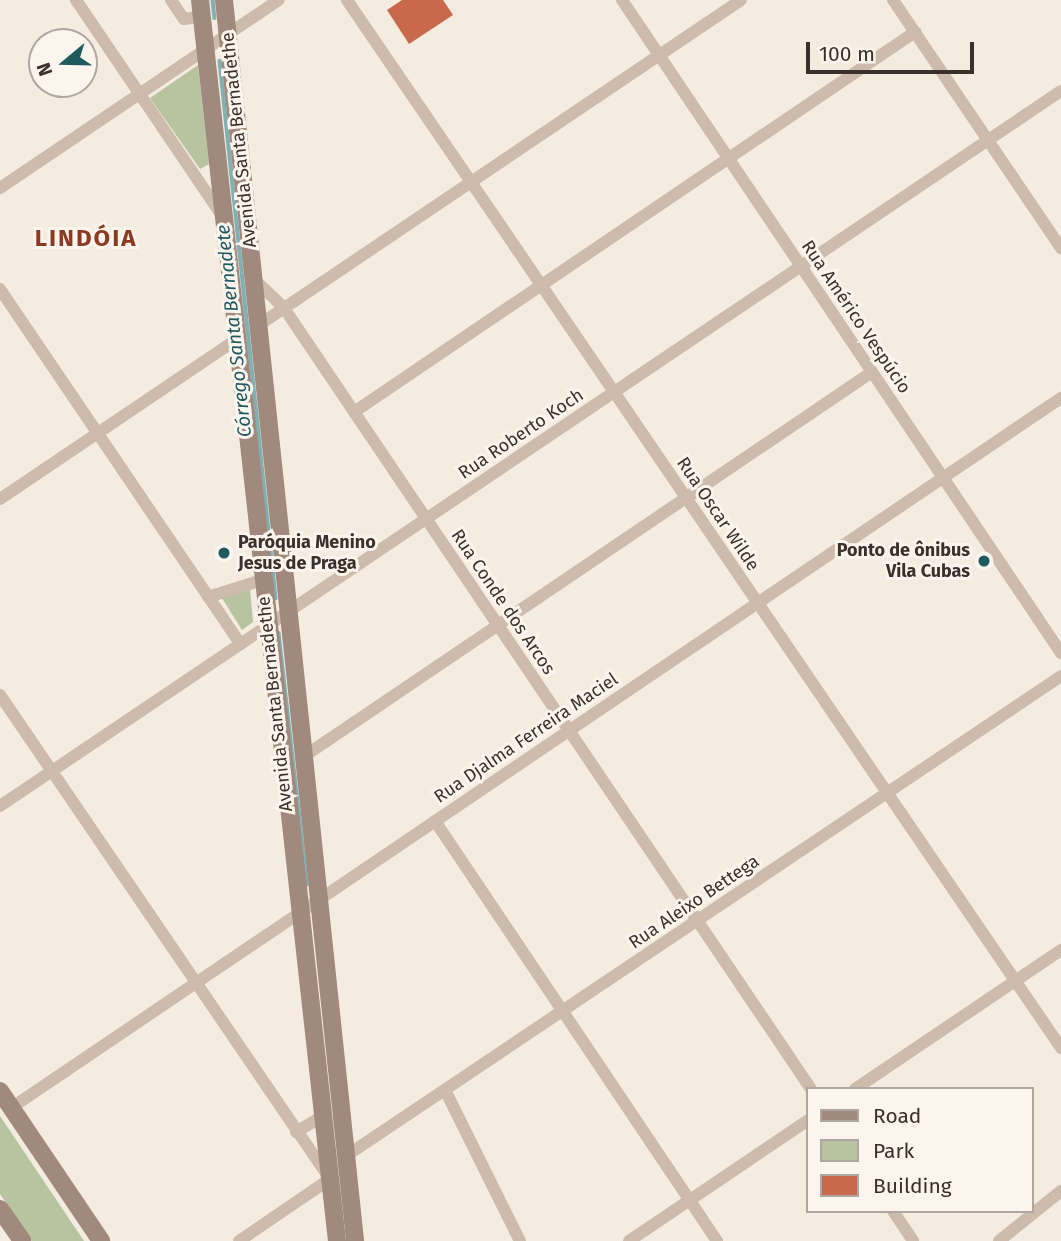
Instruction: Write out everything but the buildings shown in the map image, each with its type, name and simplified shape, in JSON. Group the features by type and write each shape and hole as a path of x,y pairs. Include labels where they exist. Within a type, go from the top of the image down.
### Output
{"main road":[{"name":"Avenida Santa Bernadethe","path":"224,0 306,755 355,1241"},
{"name":"Avenida Santa Bernadethe","path":"201,8 297,915 337,1241"},
{"path":"0,1091 101,1241"},
{"path":"0,1209 22,1241"}],"street":[{"path":"76,0 223,218"},
{"path":"171,0 184,19 201,8"},
{"path":"0,188 279,0"},
{"name":"Rua Oscar Wilde","path":"347,0 1061,1048"},
{"name":"Rua Américo Vespúcio","path":"622,0 1061,653"},
{"path":"259,325 741,0"},
{"path":"893,0 1061,248"},
{"path":"354,412 915,32"},
{"name":"Rua Roberto Koch","path":"0,806 1061,90"},
{"path":"192,172 201,178 218,169"},
{"name":"Rua Conde dos Arcos","path":"254,279 284,308 810,1087"},
{"path":"0,289 240,644"},
{"path":"0,499 236,340"},
{"path":"306,755 872,372"},
{"name":"Rua Djalma Ferreira Maciel","path":"11,1108 1061,398"},
{"path":"208,597 261,580"},
{"name":"Rua Aleixo Bettega","path":"346,1156 1061,676"},
{"path":"0,695 330,1179 239,1241"},
{"path":"435,821 717,1241"},
{"path":"858,1087 1061,950"},
{"path":"445,1090 517,1238"},
{"path":"296,1132 323,1116"},
{"path":"629,1241 806,1122"},
{"path":"999,1241 1061,1191"},
{"path":"894,1213 913,1241"}],"green space":[{"path":"198,65 209,164 200,169 150,98"},
{"path":"250,589 253,622 242,630 222,598"},
{"path":"0,1116 84,1241 32,1241 0,1194"}],"waterway":[{"name":"Córrego Santa Bernadete","path":"213,0 215,18"},
{"name":"Córrego Santa Bernadete","path":"220,61 276,598"},
{"name":"Córrego Santa Bernadete","path":"279,633 307,884"}],"place":[{"name":"Paróquia Menino Jesus de Praga","path":"224,553"},
{"name":"Ponto de ônibus Vila Cubas","path":"984,561"}],"district":[{"name":"LINDÓIA","path":"86,239"}]}
